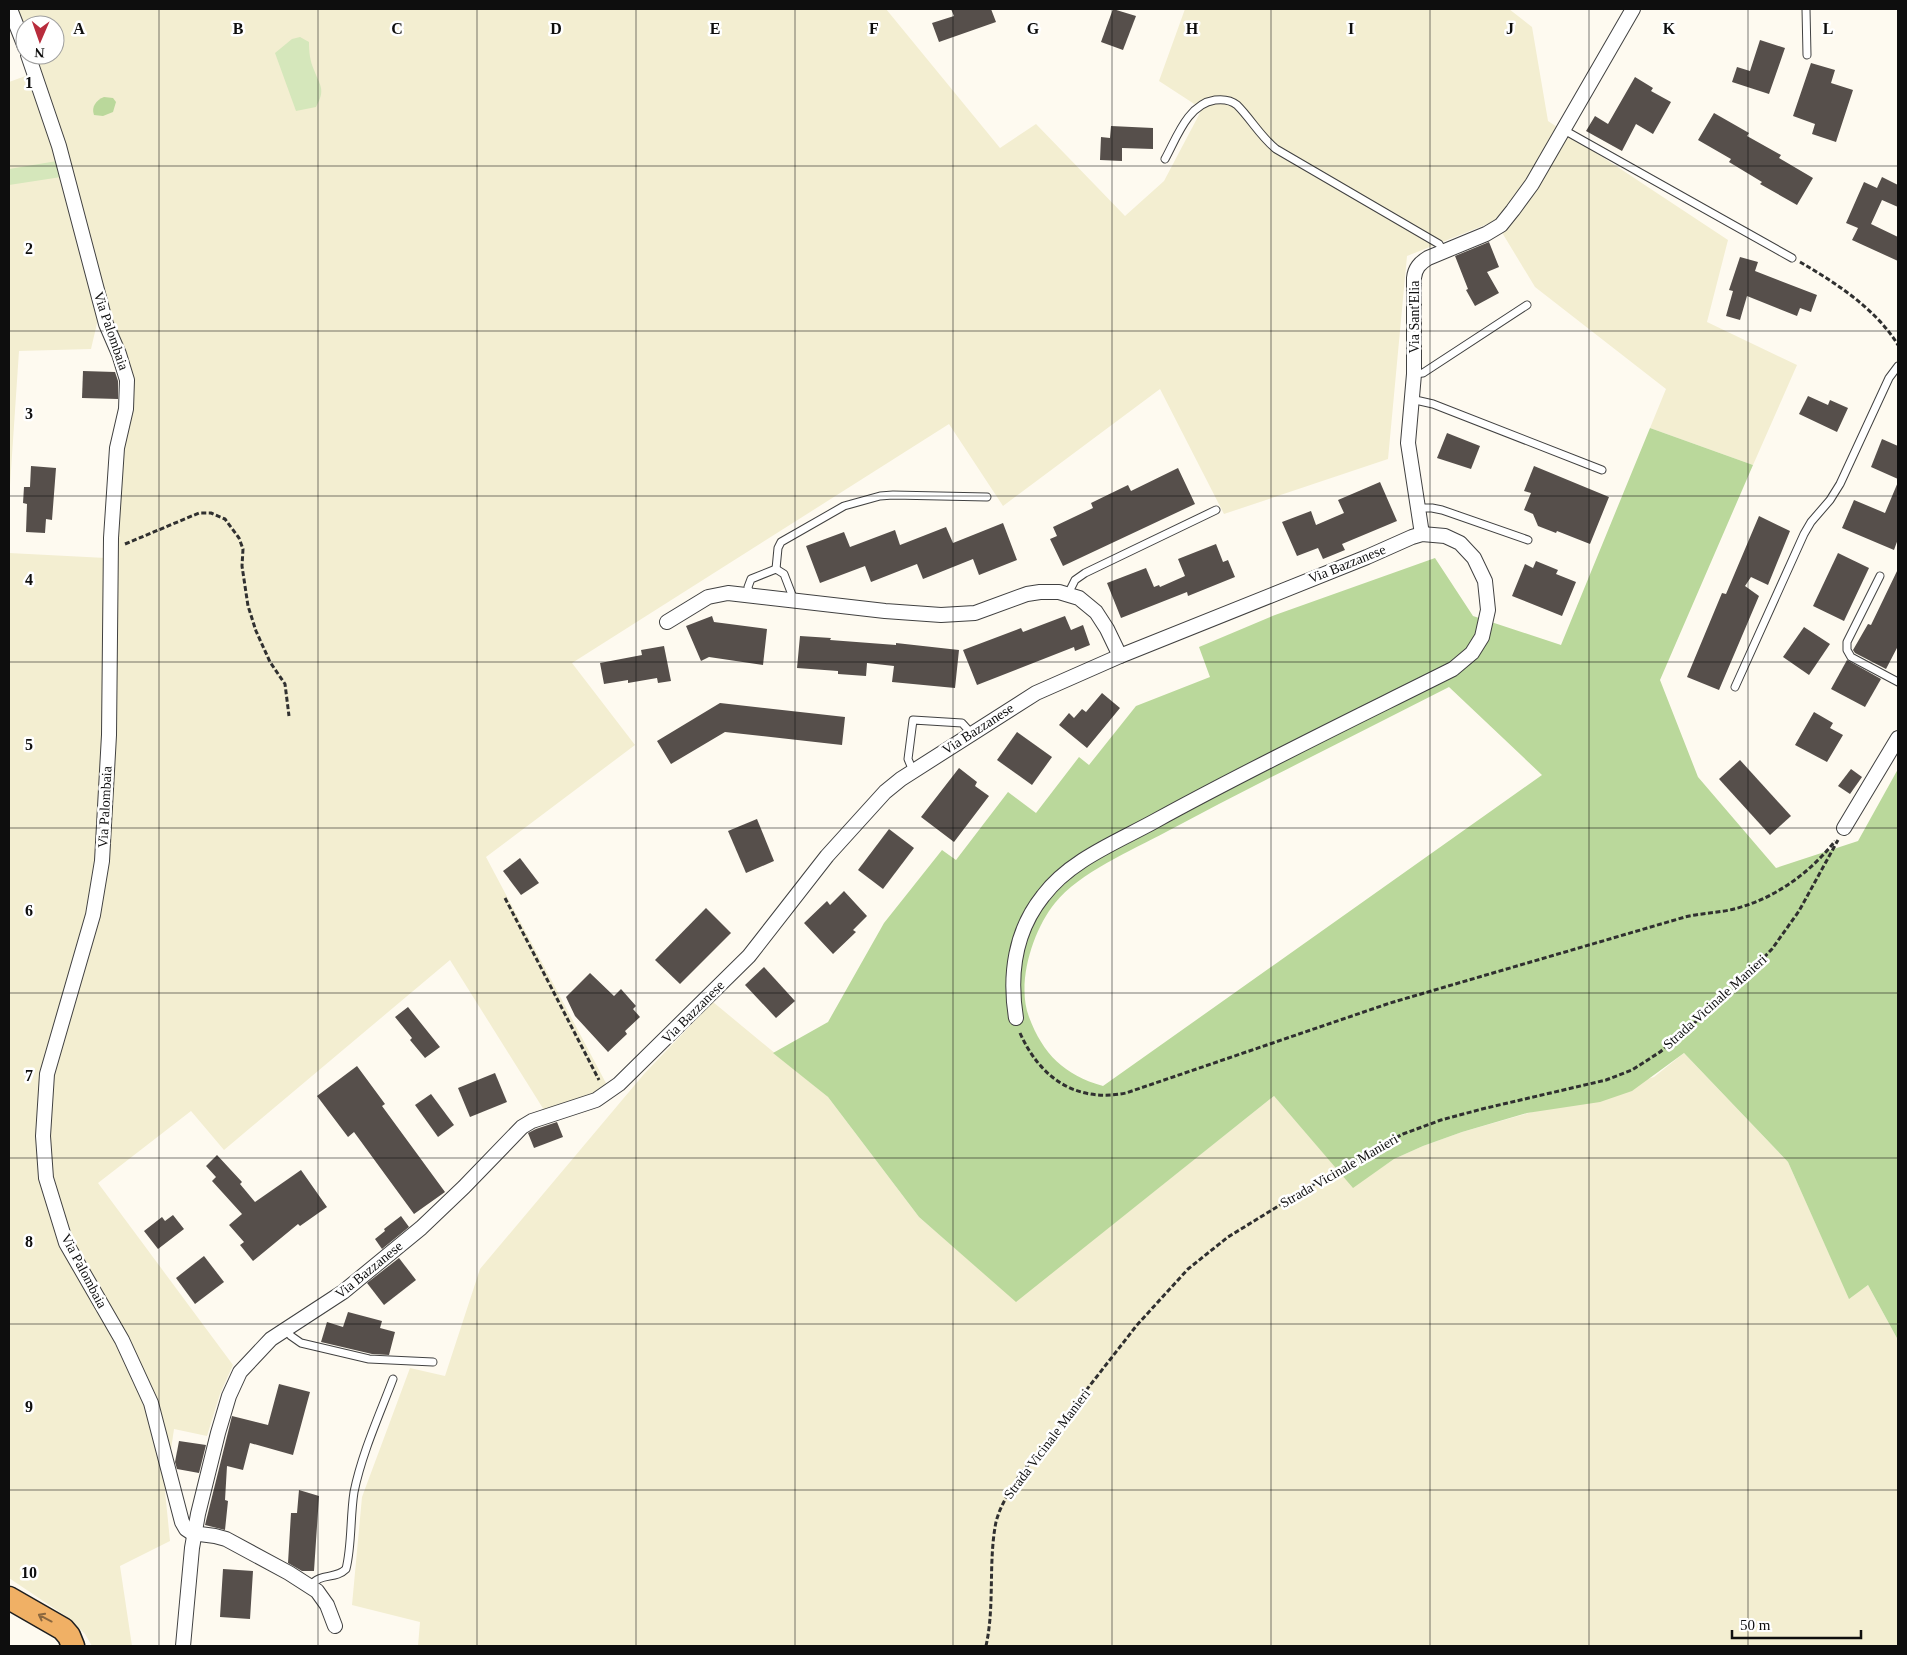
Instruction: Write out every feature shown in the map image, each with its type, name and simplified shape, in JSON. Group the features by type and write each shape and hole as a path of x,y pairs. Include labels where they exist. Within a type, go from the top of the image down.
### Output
{"highway":[{"path":"9,1598 56,1623 69,1636 73,1646"}],"street":[{"path":"10,9 15,22"},
{"name":"Via Sant'Elia","path":"1422,534 1408,448 1414,374 1415,271 1422,262 1443,251 1486,234 1501,224 1525,194 1633,9"},
{"name":"Via Palombaia","path":"31,65 58,146 106,324 120,354 128,380 126,409 117,448 111,550 108,735 102,861 93,915 46,1074 43,1136 46,1178 66,1243 122,1340 151,1403 182,1522 186,1529 194,1533"},
{"name":"Via Bazzanese","path":"183,1646 194,1533 213,1450 233,1386 245,1365 268,1342 343,1292 421,1228 522,1127 592,1101 606,1094 622,1082 749,956 847,833 885,792 913,771 1036,693 1120,656 1367,557 1412,537 1422,534 1445,536 1460,543 1474,558 1484,575 1488,594 1487,616 1482,637 1472,653 1453,669 1210,791 1095,854 1066,873 1051,886 1038,902 1024,927 1019,941 1013,974 1016,1018"},
{"path":"667,622 708,598 728,593 885,611 951,615 970,614 986,610 1027,594 1052,591 1068,594 1086,603 1096,612 1107,629 1120,656"},
{"path":"1844,828 1898,738"},
{"path":"194,1533 216,1536 226,1540 310,1586 324,1599 335,1626"}],"lane":[{"path":"1806,9 1807,54"},
{"path":"1165,159 1188,118 1196,108 1220,99 1230,101 1238,106 1257,130 1276,148 1439,244 1443,251"},
{"path":"1564,130 1792,258"},
{"path":"1414,374 1423,373 1526,305"},
{"path":"1735,688 1806,530 1837,490 1889,378 1898,366"},
{"path":"1411,399 1428,402 1602,470"},
{"path":"776,569 777,550 782,542 850,504 886,495 988,497"},
{"path":"1419,508 1439,509 1528,540"},
{"path":"1068,594 1075,580 1089,570 1216,510"},
{"path":"750,596 748,588 751,579 776,569"},
{"path":"776,569 784,574 794,600"},
{"path":"1880,576 1847,642 1847,650 1851,657 1898,682"},
{"path":"913,771 908,759 913,720 962,723 972,734"},
{"path":"286,1330 291,1336 304,1344 369,1359 433,1362"},
{"path":"310,1586 320,1578 341,1573 346,1569 353,1502 358,1479 368,1445 393,1379"}],"path":[{"path":"1792,258 1826,278 1853,298 1884,327 1898,345"},
{"path":"111,550 199,513 212,513 225,519 233,529 243,549 242,566 248,606 256,631 270,662 285,684 289,716"},
{"path":"1016,1018 1020,1034 1026,1044 1043,1068 1057,1081 1073,1090 1090,1094 1126,1093 1428,991 1685,917 1728,910 1750,904 1785,887 1806,871 1830,848 1844,828"},
{"name":"Strada Vicinale Manieri","path":"986,1646 991,1605 993,1544 996,1520 1002,1504 1017,1479 1136,1325 1188,1269 1228,1237 1355,1159 1403,1134 1441,1120 1474,1111 1606,1080 1632,1070 1660,1052 1733,990 1772,949 1799,910 1844,828"},
{"path":"505,898 606,1094"}],"shaded area":[{"path":"9,9 886,9 1000,148 1036,124 1125,216 1164,181 1202,109 1159,81 1185,9 1509,9 1532,27 1548,121 1728,240 1707,322 1797,365 1753,465 1650,428 1666,389 1535,287 1495,221 1407,256 1388,459 1224,514 1160,389 1003,506 949,424 572,663 635,745 486,857 607,1085 590,1095 544,1110 450,960 224,1150 191,1111 98,1183 233,1365 220,1394 207,1436 174,1429 165,1491 170,1541 120,1566 132,1646 92,1646 85,1634 70,1619 9,1578 9,553 106,558 124,378 98,319 91,349 19,351 9,500 9,82 31,74 28,65 65,65 65,15 15,15 15,27"},
{"path":"713,1002 828,1097 919,1217 1016,1301 1274,1096 1353,1187 1394,1159 1423,1146 1462,1132 1654,1077 1684,1053 1788,1162 1849,1298 1868,1285 1898,1340 1898,1646 418,1646 420,1622 352,1605 362,1497 410,1368 445,1376 480,1269 644,1074"}],"green space":[{"path":"300,37 309,42 311,60 320,84 321,96 316,107 296,111 275,53 292,39"},
{"path":"104,97 113,98 116,102 113,112 103,116 94,115 93,109 95,104"},
{"path":"57,161 61,177 9,185 9,169"},
{"path":"1650,428 1753,465 1660,680 1698,777 1776,868 1858,841 1898,769 1898,1340 1868,1285 1849,1299 1788,1162 1684,1053 1632,1091 1600,1102 1527,1113 1462,1132 1394,1159 1353,1188 1274,1096 1016,1302 919,1217 828,1097 773,1053 828,1022 884,923 942,850 956,860 1008,792 1036,813 1079,757 1089,765 1136,706 1210,677 1199,647 1275,615 1435,558 1473,616 1561,645","holes":["1449,687 1542,775 1103,1086 1077,1076 1066,1069 1048,1052 1041,1042 1029,1017 1024,989 1029,957 1040,927 1047,914 1065,892 1092,872 1122,854"]}],"building":[{"path":"951,9 991,9 996,22 939,42 932,23 954,16"},
{"path":"1113,9 1136,16 1123,50 1101,42"},
{"path":"1760,40 1785,48 1769,94 1732,82 1737,67 1750,71"},
{"path":"1811,63 1835,70 1831,83 1853,90 1836,142 1812,134 1815,124 1793,116"},
{"path":"1635,77 1653,88 1651,91 1671,102 1653,134 1636,124 1622,151 1586,131 1595,116 1608,124"},
{"path":"1714,113 1749,133 1747,136 1781,155 1779,158 1813,178 1797,205 1760,184 1762,182 1729,162 1731,159 1698,140"},
{"path":"1111,126 1153,128 1153,149 1122,148 1122,161 1100,160 1101,137 1110,138"},
{"path":"1882,177 1898,185 1898,207 1882,200 1871,224 1898,237 1898,261 1852,240 1858,228 1846,223 1864,182 1877,188"},
{"path":"1489,242 1499,267 1487,272 1499,293 1475,306 1466,290 1468,289 1455,256"},
{"path":"1740,257 1758,262 1755,271 1817,295 1811,312 1800,308 1797,316 1747,296 1740,320 1726,316 1733,291 1729,290"},
{"path":"83,371 115,372 118,381 118,399 82,398"},
{"path":"1808,396 1828,405 1830,400 1848,408 1837,432 1799,414"},
{"path":"1447,433 1480,446 1471,469 1437,458"},
{"path":"1882,439 1898,446 1898,479 1871,467"},
{"path":"31,466 56,468 52,520 46,519 45,533 26,532 27,504 23,503 24,487 30,487"},
{"path":"1534,466 1609,497 1590,544 1538,526 1533,514 1524,510 1531,493 1524,491"},
{"path":"1178,468 1195,504 1063,566 1050,539 1057,536 1053,527 1093,508 1091,503 1128,485 1131,491"},
{"path":"1380,482 1397,521 1342,544 1345,550 1323,559 1318,548 1297,556 1282,522 1311,511 1316,525 1344,513 1338,500"},
{"path":"1898,482 1898,539 1894,550 1842,528 1854,500 1885,513"},
{"path":"1759,516 1790,531 1768,585 1751,577 1745,586 1759,596 1719,690 1687,677 1722,593 1726,594"},
{"path":"1003,523 1017,560 979,575 973,559 923,579 917,564 871,582 865,566 820,583 806,546 844,532 850,547 895,530 900,545 946,527 953,543"},
{"path":"1216,544 1223,562 1228,560 1235,577 1188,596 1187,592 1121,618 1107,583 1146,568 1154,587 1159,585 1160,587 1185,576 1178,559"},
{"path":"1838,553 1869,568 1844,621 1813,606"},
{"path":"1536,561 1558,570 1556,574 1576,582 1562,616 1512,596 1525,564 1533,568"},
{"path":"1898,569 1898,646 1886,669 1855,653 1853,650 1868,624 1871,625"},
{"path":"712,616 714,622 767,629 763,665 709,657 701,661 686,626"},
{"path":"1065,616 1071,630 1083,625 1090,645 1075,651 1074,647 977,685 963,650 1021,628 1023,632"},
{"path":"1804,627 1830,644 1809,675 1783,657"},
{"path":"800,636 959,650 955,688 892,682 894,666 867,663 866,676 838,674 838,671 797,668"},
{"path":"664,646 671,681 658,683 657,678 628,683 628,680 604,684 600,663 642,655 641,650"},
{"path":"1847,660 1881,679 1865,707 1831,689"},
{"path":"1102,693 1120,708 1087,748 1059,725 1069,713 1074,718 1082,709 1086,712"},
{"path":"720,703 845,717 842,745 725,732 671,764 657,741"},
{"path":"1814,712 1833,723 1830,728 1843,735 1827,762 1795,745"},
{"path":"1017,732 1052,757 1032,785 997,760"},
{"path":"1740,760 1791,816 1770,835 1719,779"},
{"path":"959,768 977,782 975,786 989,796 954,842 921,817"},
{"path":"1851,769 1862,777 1850,794 1838,786"},
{"path":"757,819 774,861 746,873 728,831"},
{"path":"889,829 914,848 883,889 858,870"},
{"path":"520,858 539,883 521,895 503,871"},
{"path":"844,891 867,916 853,930 856,932 833,954 804,923 827,901 830,905"},
{"path":"706,908 731,933 680,984 655,960"},
{"path":"764,967 795,1001 776,1018 745,985"},
{"path":"590,973 614,996 621,989 636,1006 633,1009 640,1017 625,1031 627,1034 608,1052 575,1016 566,997"},
{"path":"408,1007 440,1047 425,1058 395,1017"},
{"path":"357,1066 385,1104 382,1106 445,1192 414,1214 354,1132 348,1137 317,1096"},
{"path":"495,1073 507,1102 470,1117 458,1088"},
{"path":"431,1094 454,1125 438,1137 415,1105"},
{"path":"557,1122 563,1137 534,1148 528,1133"},
{"path":"217,1155 242,1182 240,1184 255,1202 301,1170 327,1207 300,1226 298,1224 253,1261 240,1245 244,1242 229,1225 242,1214 212,1181 216,1177 206,1166"},
{"path":"173,1215 184,1229 158,1249 144,1231 162,1217 165,1221"},
{"path":"401,1216 409,1227 382,1249 375,1239 385,1231 384,1229"},
{"path":"204,1256 224,1282 195,1304 176,1278"},
{"path":"399,1258 416,1280 384,1305 367,1283"},
{"path":"348,1312 382,1321 380,1328 395,1332 389,1355 372,1354 321,1342 327,1322 343,1327"},
{"path":"279,1384 310,1392 293,1455 250,1443 243,1470 227,1466 225,1500 228,1501 225,1530 205,1525 232,1416 268,1425"},
{"path":"179,1441 206,1445 199,1473 177,1469 175,1462"},
{"path":"299,1490 319,1496 314,1571 302,1571 288,1563 291,1513 297,1513"},
{"path":"223,1569 253,1571 250,1619 220,1617"}]}
